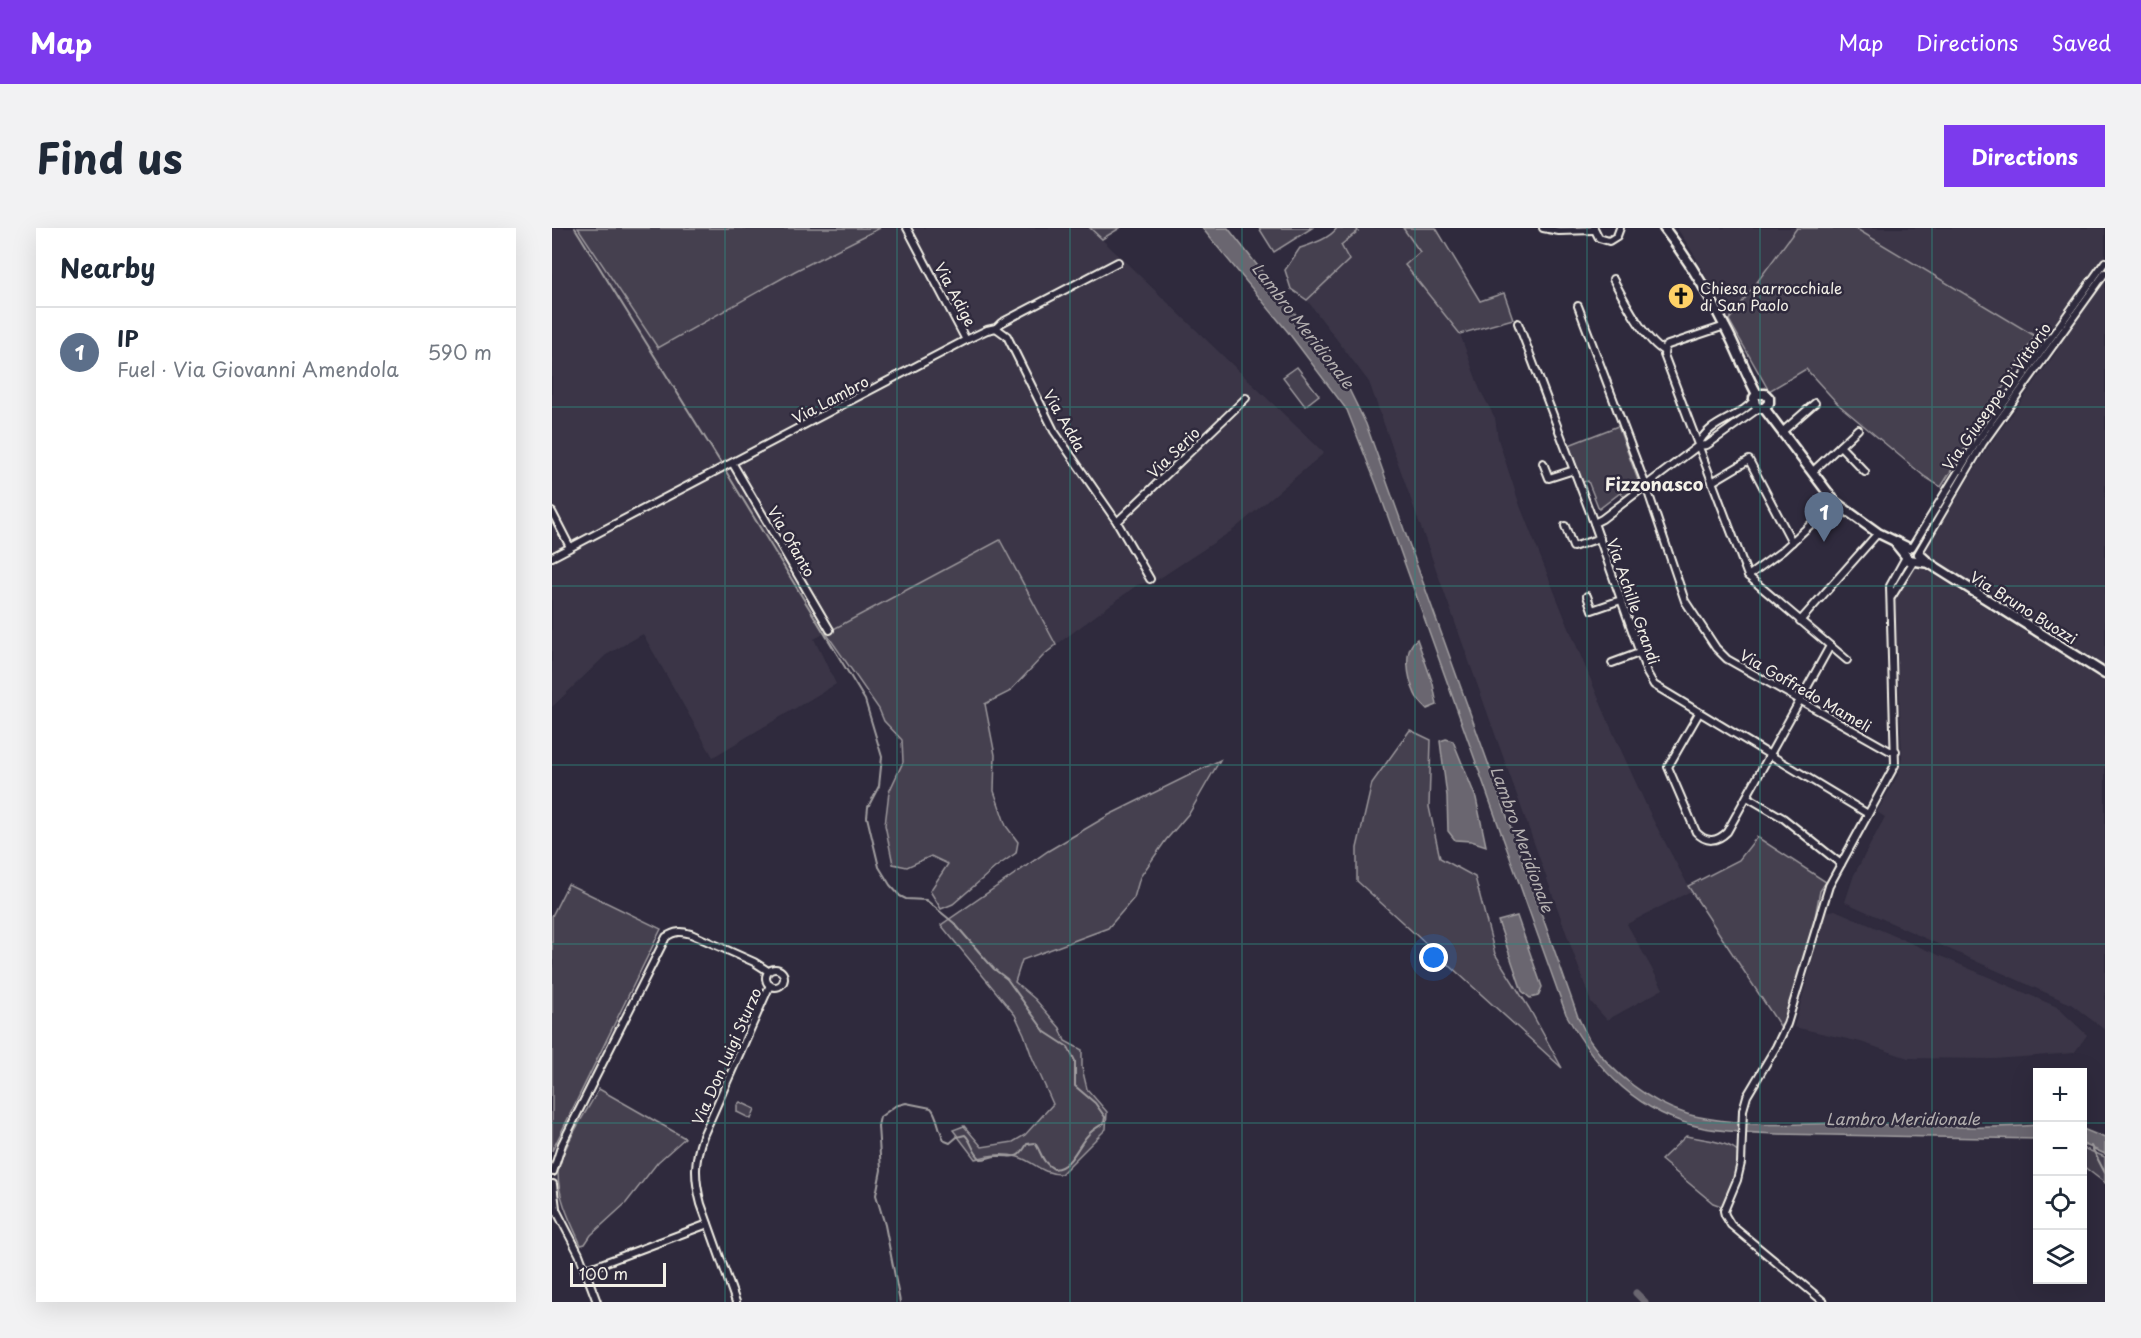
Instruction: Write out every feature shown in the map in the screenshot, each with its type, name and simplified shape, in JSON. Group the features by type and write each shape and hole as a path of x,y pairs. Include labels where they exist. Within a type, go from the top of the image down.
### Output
{"main road":[{"name":"Via Bruno Buozzi","path":"1664,228 1689,262 1725,327 1759,403 1835,502 1878,533 2105,674"}],"street":[{"name":"Via Adige","path":"908,228 966,340"},
{"path":"1543,228 1559,231 1594,229 1599,238 1609,241 1617,236 1620,228"},
{"name":"Via Lambro","path":"552,557 966,340 996,328 1001,322 1118,262"},
{"name":"Via Giuseppe Di Vittorio","path":"2052,341 2105,262"},
{"name":"Via Giuseppe Di Vittorio","path":"1824,1302 1731,1225 1725,1215 1724,1211 1739,1171 1747,1096 1787,1024 1825,898 1895,765 1890,585 1892,579 1913,554 1979,438 2105,273"},
{"path":"1613,279 1646,333 1656,347 1664,351 1748,576 1847,660"},
{"name":"Via Goffredo Mameli","path":"1578,306 1646,486 1685,601 1716,648 1727,659 1890,751 1896,752"},
{"name":"Via Achille Grandi","path":"1518,323 1600,538 1647,673 1654,686 1868,814"},
{"path":"1664,351 1668,345 1725,327"},
{"name":"Via Adda","path":"996,328 1007,336 1054,431 1117,522 1150,579"},
{"name":"Via Serio","path":"1117,522 1246,398"},
{"path":"1698,446 1702,435 1727,418 1759,403"},
{"path":"1594,523 1698,446 1707,445 1759,403"},
{"path":"1782,432 1815,403"},
{"path":"1812,472 1858,429"},
{"path":"1840,446 1865,472"},
{"path":"1712,482 1749,460 1792,542"},
{"path":"1543,463 1549,478 1574,470"},
{"name":"Via Ofanto","path":"731,464 830,630"},
{"path":"1748,576 1792,542 1835,502"},
{"path":"552,512 570,547"},
{"path":"1565,526 1574,547 1600,538"},
{"path":"1800,621 1878,533"},
{"path":"1587,596 1592,610 1621,600"},
{"path":"1699,713 1668,767 1695,832 1704,839 1711,840 1723,836 1747,797 1830,646"},
{"path":"1612,663 1640,653"},
{"path":"1747,797 1783,818 1841,864"},
{"path":"597,1302 585,1270 554,1205 555,1178 553,1172 562,1144 662,943 673,933 690,934 754,962 768,971"},
{"path":"779,970 783,978 782,983 778,986 770,985 766,979 768,971 779,970"},
{"name":"Via Don Luigi Sturzo","path":"736,1302 697,1189 696,1156 770,985"},
{"path":"552,1156 562,1144"},
{"path":"585,1270 708,1224"}],"shaded area":[{"path":"552,228 578,228 658,348 795,271 880,228 1090,228 1324,453 1233,530 1157,580 1137,585 1056,645 999,540 814,639 836,684 713,757 643,634 606,655 552,707"},
{"path":"578,228 880,228 795,271 658,348"},
{"path":"1090,228 1120,228 1102,239"},
{"path":"1202,228 1228,228 1340,371 1366,424 1578,1017 1590,1041 1609,1064 1646,1095 1673,1109 1703,1118 1767,1125 1851,1123 1968,1127 2033,1125 2033,1139 1778,1134 1704,1128 1659,1112 1640,1101 1606,1071 1578,1035 1566,1014 1377,486 1347,410 1288,332"},
{"path":"1259,228 1312,228 1274,252"},
{"path":"1337,228 1356,228 1358,231 1341,245 1349,260 1307,300 1291,289 1285,270 1300,248 1325,238"},
{"path":"1356,228 1403,228 1421,252 1405,266 1460,334 1480,390 1495,418 1498,439 1520,506 1566,621 1653,820 1691,891 1627,924 1663,989 1607,1020 1591,1002 1369,382 1307,300 1349,261 1341,245 1358,231"},
{"path":"1403,228 1436,228 1480,301 1504,293 1513,319 1460,334 1405,265 1420,252"},
{"path":"1677,228 1797,228 1729,320 1695,256"},
{"path":"1797,228 1855,228 2035,336 1941,487 1925,477 1839,405 1806,369 1769,391 1729,320"},
{"path":"1855,228 2105,228 2105,668 1926,556 1924,552 1987,449 2058,350"},
{"path":"1297,367 1319,395 1305,406 1283,377"},
{"path":"1618,426 1639,483 1625,497 1620,493 1599,509 1588,481 1582,482 1569,445"},
{"path":"1000,540 1056,645 1009,692 985,704 995,755 994,791 1006,826 1018,842 1016,853 953,904 941,909 930,891 948,864 931,856 907,867 893,864 885,825 889,792 903,762 902,740 884,721 879,709 826,633"},
{"path":"1918,565 2105,682 2105,1030 2071,1004 1845,902 1854,875 1885,817 1877,812 1899,773 1902,758 1895,597 1913,568"},
{"path":"1417,639 1433,684 1437,705 1427,709 1420,702 1412,687 1408,665 1409,650"},
{"path":"1410,730 1431,740 1429,807 1440,858 1475,877 1495,954 1529,1008 1562,1068 1357,881 1357,848 1372,783"},
{"path":"1446,739 1453,741 1476,798 1486,846 1471,841 1455,840 1448,831 1447,796 1440,741"},
{"path":"1220,760 1190,812 1166,840 1140,877 1134,898 1108,928 1022,960 1015,982 1035,999 1060,1028 1065,1041 1082,1050 1082,1068 1087,1089 1107,1112 1106,1129 1061,1174 1048,1172 1024,1159 1012,1156 997,1155 975,1159 953,1130 964,1126 982,1147 1013,1142 1025,1135 1053,1104 1015,1015 941,925 1048,851 1109,815"},
{"path":"1757,837 1826,882 1820,891 1810,943 1786,1018 1780,1026 1688,886 1739,860"},
{"path":"568,884 661,929 552,1151 552,916"},
{"path":"1835,910 2057,1007 2087,1035 2074,1053 1994,1059 1908,1058 1861,1042 1794,1027 1826,912"},
{"path":"1517,916 1542,987 1538,996 1530,998 1522,991 1498,921"},
{"path":"599,1089 685,1138 658,1162 626,1203 591,1235 585,1244 581,1245 563,1201 558,1173 563,1154"},
{"path":"740,1102 755,1109 751,1119 737,1112 737,1105"},
{"path":"2087,1131 2105,1138 2105,1154 2087,1146"},
{"path":"1686,1136 1724,1144 1740,1154 1732,1189 1721,1206 1713,1203 1661,1160"},
{"path":"2087,1150 2105,1157 2105,1183 2087,1169"}],"waterway":[{"path":"575,228 865,700 882,757 879,786 868,807 867,817 879,867 900,896 906,899 926,900 954,923 994,969 1007,979 1045,1032 1068,1047 1075,1061 1075,1086 1095,1103 1105,1117 1104,1123 1090,1133 1070,1160 1054,1169 1044,1160 1035,1143 1027,1144 1020,1153 1014,1156 981,1159 965,1135 957,1137 950,1143 945,1141 931,1108 906,1103 895,1106 880,1117 878,1126 881,1170 876,1195 885,1225 900,1302"},
{"path":"2091,1146 2105,1173"},
{"path":"1636,1293 1645,1302"}],"place":[{"name":"Chiesa parrocchiale di San Paolo","path":"1681,296"},
{"name":"IP","path":"1824,542"}],"district":[{"name":"Fizzonasco","path":"1654,483"}],"water label":[{"name":"Lambro Meridionale","path":"1304,325"},
{"name":"Lambro Meridionale","path":"1523,839"},
{"name":"Lambro Meridionale","path":"1903,1118"}]}
